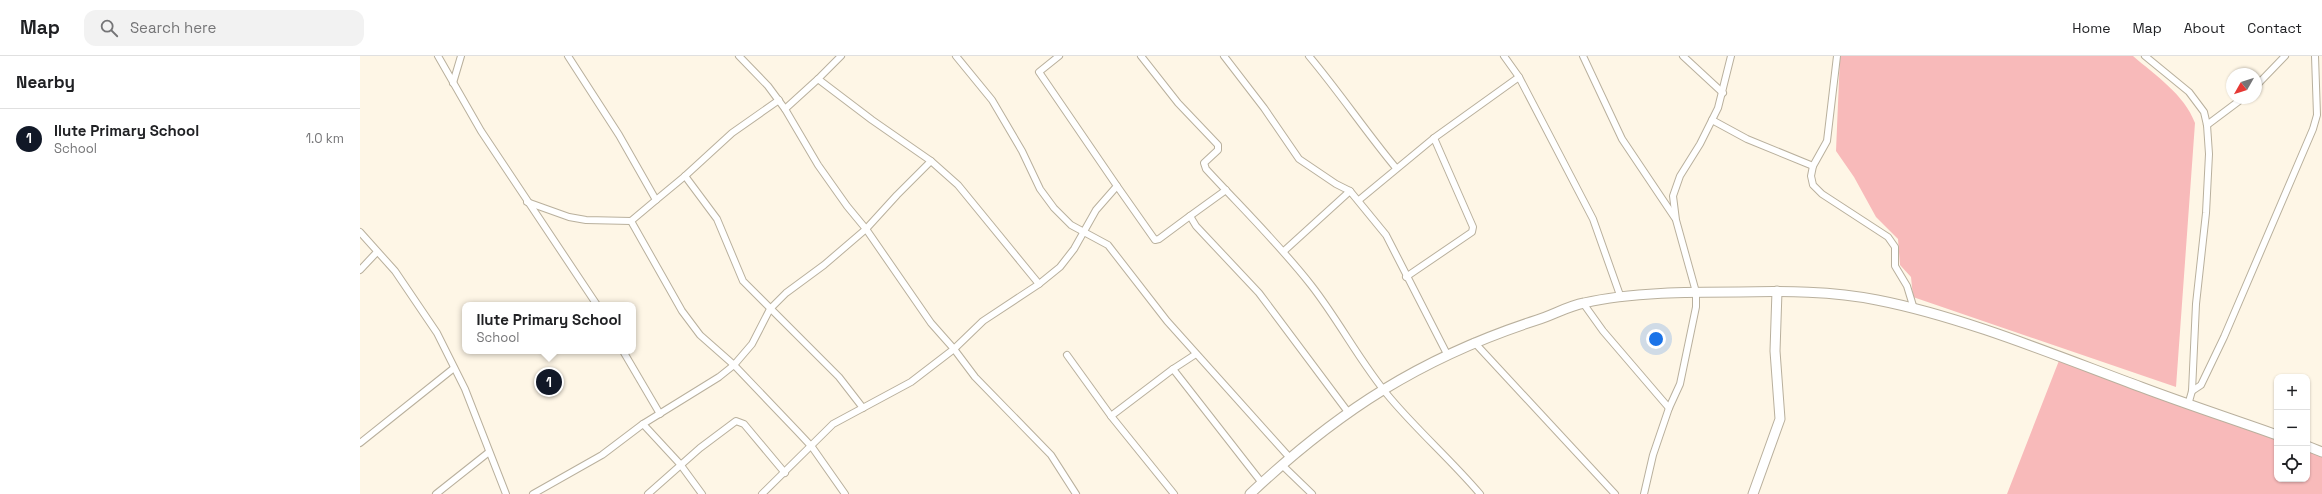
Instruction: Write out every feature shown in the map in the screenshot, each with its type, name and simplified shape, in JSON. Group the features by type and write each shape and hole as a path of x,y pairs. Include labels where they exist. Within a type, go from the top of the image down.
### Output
{"main road":[{"path":"1753,494 1780,419 1775,351 1777,291"},
{"path":"1250,494 1290,458 1348,412 1383,388 1447,354 1474,342 1583,303 1621,298 1696,292 1777,291 1844,295 1914,309 2070,360 2274,434"},
{"path":"2310,447 2322,452"}],"street":[{"path":"438,56 453,83 527,202 594,302"},
{"path":"453,83 461,56"},
{"path":"568,56 619,135 656,200"},
{"path":"738,56 768,86 786,108 818,165 847,206 866,229 930,323 954,349 975,377 1051,455 1076,494"},
{"path":"786,108 841,56"},
{"path":"956,56 992,100 1022,151 1044,196 1071,225 1108,245 1167,321 1290,458"},
{"path":"1059,56 1039,72 1155,240 1159,239 1226,190"},
{"path":"1141,56 1178,102 1218,145 1218,150 1206,161 1204,166 1284,251 1332,313 1383,388 1480,494"},
{"path":"1224,56 1264,108 1299,159 1336,184 1350,191 1359,200 1386,235 1406,277 1447,354"},
{"path":"1309,56 1332,83 1367,134 1396,168"},
{"path":"1504,56 1519,77 1593,219 1621,298"},
{"path":"1583,56 1622,139 1676,220"},
{"path":"1683,56 1723,93"},
{"path":"1644,494 1651,462 1668,408 1680,384 1696,307 1696,292 1676,220 1674,196 1680,176 1712,120 1723,93 1731,56"},
{"path":"1838,56 1827,141 1812,166 1811,176 1813,185 1822,194 1888,237 1895,247 1895,266 1907,286 1914,309"},
{"path":"2145,56 2189,92 2204,112 2207,125 2209,154 2206,213 2196,304 2192,391 2188,404"},
{"path":"2262,80 2285,56"},
{"path":"2192,391 2201,385 2224,337 2313,129 2317,115 2315,56"},
{"path":"1359,200 1434,138 1519,77"},
{"path":"818,79 872,120 931,161 958,185 1039,284"},
{"path":"527,202 586,220 631,221 685,176 732,133 779,100"},
{"path":"2207,125 2235,104"},
{"path":"1712,120 1747,139 1812,166"},
{"path":"1406,277 1472,232 1472,227 1434,138"},
{"path":"533,494 602,455 642,424 719,378 734,365 752,344 770,309 786,293 824,265 866,229 931,161"},
{"path":"685,176 717,218 740,277 839,377 863,408"},
{"path":"762,494 812,448 833,424 911,382 954,349 972,330 997,310 1039,284 1068,257 1083,231 1108,194 1117,186"},
{"path":"1284,251 1350,191"},
{"path":"1190,216 1196,226 1259,293 1348,412"},
{"path":"631,221 682,311 700,335 734,365 812,448 845,494"},
{"path":"360,232 395,272 416,300 437,333 476,413 489,452 506,494"},
{"path":"360,270 377,252"},
{"path":"1583,303 1603,331 1668,408"},
{"path":"1474,342 1615,494"},
{"path":"625,354 660,414"},
{"path":"1111,416 1173,369 1196,354"},
{"path":"1066,355 1111,416 1174,494"},
{"path":"360,444 454,368"},
{"path":"1173,369 1262,483"},
{"path":"648,494 680,464 736,421 740,421 785,473"},
{"path":"642,424 680,464 702,494"},
{"path":"436,494 489,452"},
{"path":"1282,465 1312,494"}],"shaded area":[{"path":"1840,56 2133,56 2177,94 2184,103 2195,123 2176,387 1913,297 1911,277 1900,265 1898,239 1876,217 1854,177 1836,151"},
{"path":"2060,358 2274,435 2274,482 2310,482 2310,448 2322,452 2322,494 2007,494"}],"place":[{"name":"Ilute Primary School","path":"549,382"}]}
